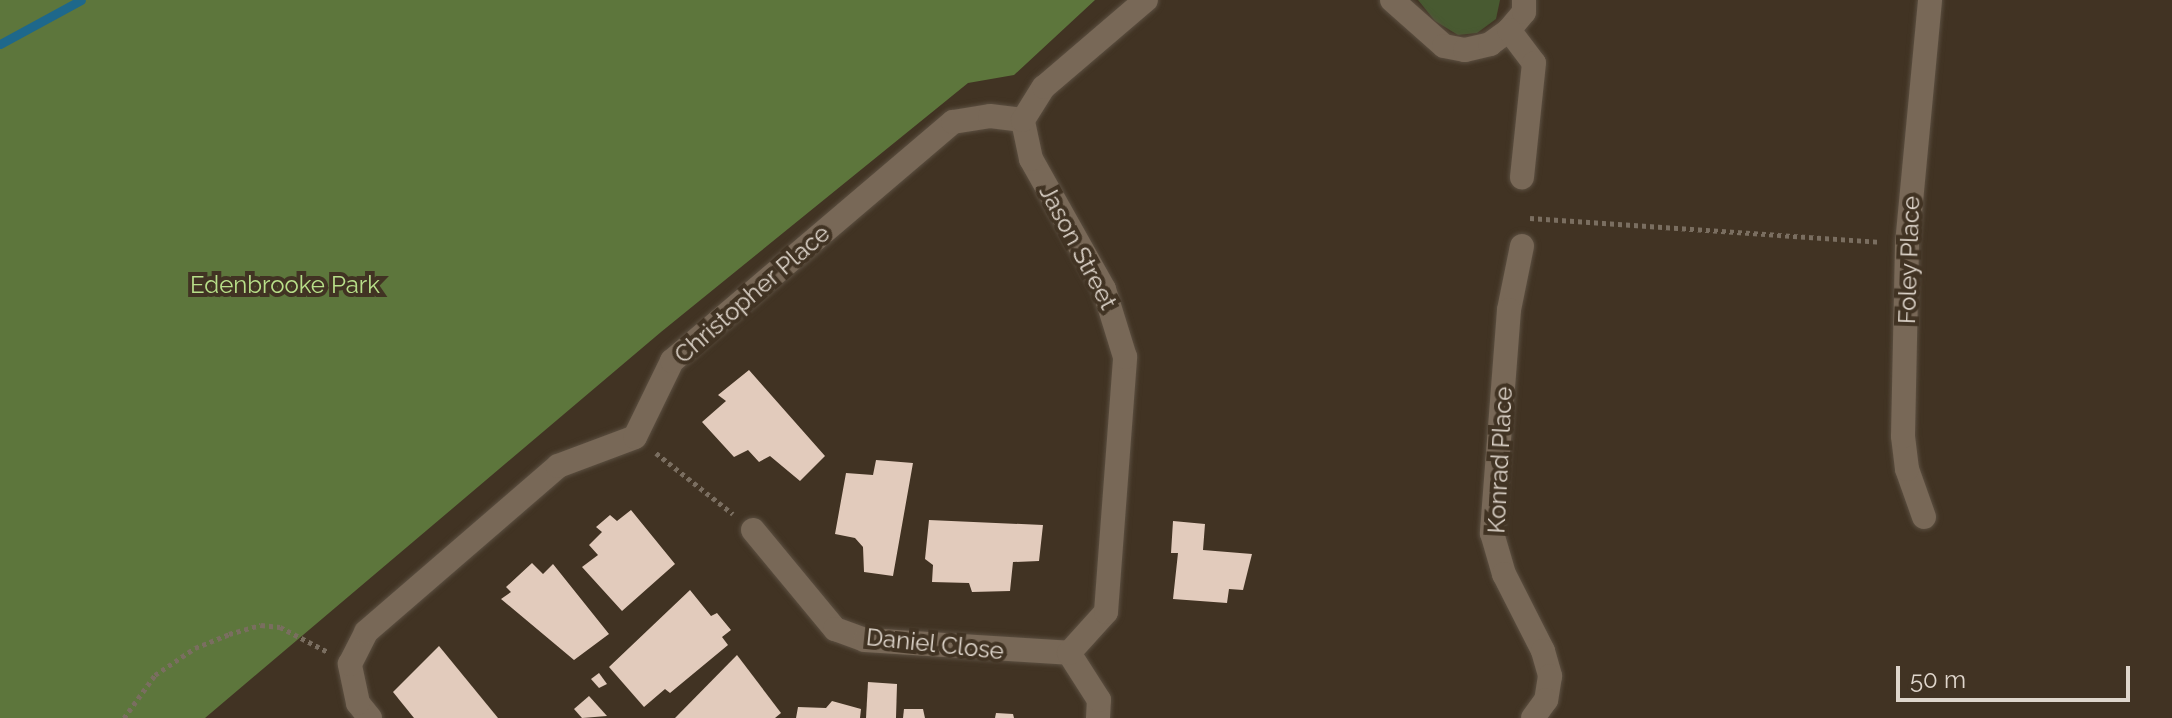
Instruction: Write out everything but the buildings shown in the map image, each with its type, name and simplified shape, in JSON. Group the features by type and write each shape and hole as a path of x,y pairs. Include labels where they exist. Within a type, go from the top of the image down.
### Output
{"street":[{"path":"1023,120 1044,87 1146,0"},
{"path":"1392,0 1444,46 1465,50 1490,44 1509,30 1524,12 1524,0"},
{"name":"Foley Place","path":"1924,517 1907,469 1903,436 1907,244 1930,0"},
{"path":"1509,30 1534,63 1522,177"},
{"name":"Christopher Place","path":"635,437 672,361 953,122 990,116 1023,120"},
{"name":"Jason Street","path":"1023,120 1031,159 1104,289 1125,357 1106,612 1069,653"},
{"name":"Konrad Place","path":"1522,246 1508,329 1492,533 1504,574 1543,651 1550,676 1546,700 1533,718"},
{"path":"370,718 358,703 350,664 366,632 558,466 635,437"},
{"name":"Daniel Close","path":"753,530 835,629 865,640 1069,653"},
{"path":"1069,653 1099,700 1098,718"}],"path":[{"path":"1522,177 1528,184 1530,218 1522,246"},
{"path":"1530,218 1907,244"},
{"path":"635,437 753,530"},
{"path":"124,718 155,675 195,648 261,625 302,634 350,664"}],"green space":[{"name":"Edenbrooke Park","path":"0,0 1095,0 1014,75 968,83 661,332 205,718 0,718"},
{"path":"1418,0 1500,0 1496,19 1477,33 1458,35 1435,21"}],"waterway":[{"path":"0,44 81,0"}]}
